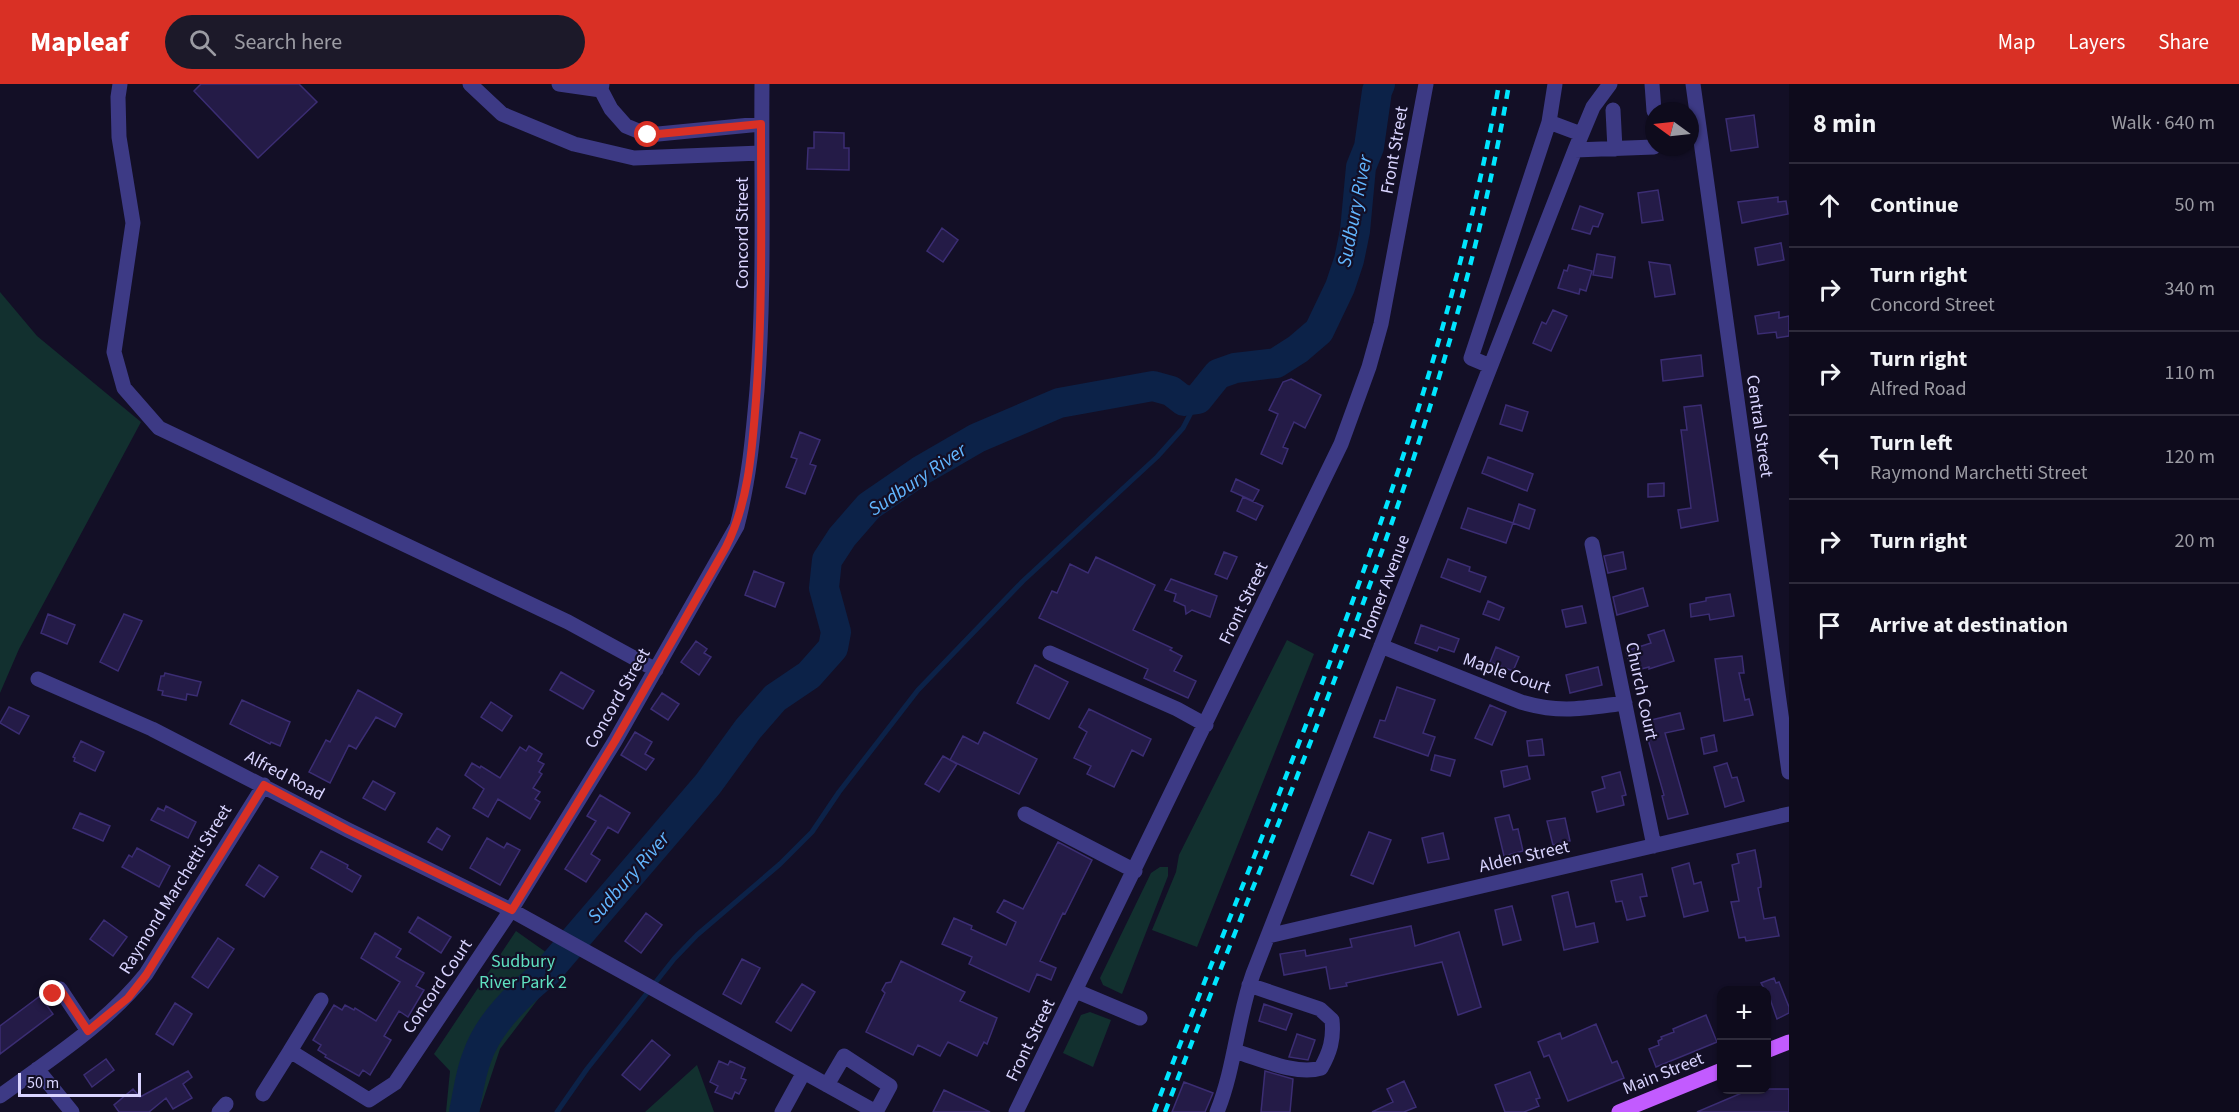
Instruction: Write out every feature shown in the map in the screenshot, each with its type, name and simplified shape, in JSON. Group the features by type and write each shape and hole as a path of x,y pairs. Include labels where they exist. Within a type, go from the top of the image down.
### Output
{"main road":[{"path":"1771,1049 1789,1042"},
{"name":"Main Street","path":"1619,1112 1717,1072"}],"street":[{"path":"120,84 119,136 133,223 114,352 124,388 159,428 568,622 656,670"},
{"path":"470,84 502,114 574,144 634,158 761,153"},
{"path":"559,84 601,87 611,109 626,126 648,135 761,124"},
{"name":"Concord Street","path":"512,910 615,741 737,526 747,490 754,434 761,338 762,84"},
{"name":"Front Street","path":"1016,1112 1323,483 1360,394 1381,324 1426,84"},
{"path":"1490,366 1471,358 1549,122 1555,84"},
{"name":"Homer Avenue","path":"1217,1112 1226,1087 1249,985 1581,134 1593,107 1610,84"},
{"path":"1652,84 1653,102"},
{"name":"Central Street","path":"1693,84 1785,711 1789,772"},
{"path":"1612,110 1615,149"},
{"path":"1549,122 1581,134"},
{"path":"1575,150 1645,147"},
{"name":"Church Court","path":"1592,543 1654,846"},
{"name":"Maple Court","path":"1381,646 1544,709 1569,710 1625,703"},
{"path":"1050,653 1206,725"},
{"name":"Alfred Road","path":"38,680 152,729 348,830 512,910"},
{"name":"Raymond Marchetti Street","path":"0,1096 88,1031 128,998 146,975 264,785"},
{"path":"1025,814 1135,871"},
{"name":"Alden Street","path":"1268,936 1789,814"},
{"path":"512,910 868,1110 890,1086 844,1056 827,1085"},
{"name":"Concord Court","path":"290,1051 369,1100 395,1083 512,910"},
{"path":"1234,1050 1310,1072 1321,1068 1329,1054 1334,1035 1332,1020 1320,1009 1249,985"},
{"path":"53,994 60,989 88,1031"},
{"path":"1076,991 1140,1018"},
{"path":"263,1094 321,1000"},
{"path":"37,1069 72,1112"},
{"path":"783,1112 804,1072"}],"green space":[{"path":"0,292 37,336 141,422 19,649 0,693"},
{"path":"1287,640 1314,654 1197,947 1152,930 1176,872 1179,855"},
{"path":"1160,867 1168,867 1168,876 1122,994 1103,985 1100,978 1151,873"},
{"name":"Sudbury River Park 2","path":"516,931 564,965 500,1049 479,1112 446,1112 450,1071 434,1054"},
{"path":"1090,1012 1111,1020 1093,1067 1063,1053 1081,1015"},
{"path":"697,1065 714,1112 645,1112"}],"building":[{"path":"201,84 299,84 317,102 258,158 194,91"},
{"path":"1754,115 1758,147 1731,151 1726,119"},
{"path":"814,132 844,133 844,148 849,148 849,170 807,169 808,148 814,148"},
{"path":"1658,190 1663,220 1642,223 1638,193"},
{"path":"1778,197 1778,202 1786,201 1788,214 1742,223 1738,202"},
{"path":"1580,206 1603,214 1598,227 1593,226 1590,234 1572,229"},
{"path":"942,228 958,240 943,262 927,251"},
{"path":"1781,243 1784,260 1758,265 1755,248"},
{"path":"1597,254 1615,257 1612,278 1593,275"},
{"path":"1649,262 1670,265 1675,294 1655,297"},
{"path":"1569,265 1592,271 1586,291 1580,289 1579,294 1558,288 1564,270 1567,271"},
{"path":"1553,310 1567,316 1551,351 1533,343 1542,322 1546,324"},
{"path":"1779,312 1779,318 1789,316 1789,336 1777,338 1776,332 1758,334 1755,316"},
{"path":"1701,355 1703,376 1663,381 1661,360"},
{"path":"1291,379 1321,395 1305,428 1294,422 1283,447 1288,449 1282,464 1261,454 1278,414 1269,410 1283,382"},
{"path":"1506,405 1528,412 1522,431 1500,424"},
{"path":"1701,405 1718,521 1681,528 1678,510 1691,508 1681,430 1687,430 1684,407"},
{"path":"800,432 820,440 810,464 816,466 805,494 786,487 797,459 791,457"},
{"path":"1488,457 1533,474 1527,491 1482,473"},
{"path":"1236,479 1259,490 1253,501 1231,491"},
{"path":"1664,483 1664,496 1648,497 1648,484"},
{"path":"1243,497 1263,506 1256,520 1237,511"},
{"path":"1519,504 1535,510 1529,529 1513,523"},
{"path":"1468,508 1513,523 1506,543 1461,528"},
{"path":"1224,552 1237,557 1227,579 1215,574"},
{"path":"1623,552 1626,569 1608,573 1604,556"},
{"path":"1096,557 1155,585 1133,630 1172,648 1170,650 1182,656 1174,671 1196,681 1188,698 1144,678 1148,669 1039,618 1052,591 1057,593 1070,564 1088,573"},
{"path":"1448,559 1470,567 1469,571 1486,577 1480,592 1441,577"},
{"path":"754,571 784,583 775,607 745,595"},
{"path":"1171,579 1217,596 1210,617 1192,610 1186,614 1185,606 1174,601 1176,594 1165,590"},
{"path":"1643,588 1648,606 1617,615 1613,597"},
{"path":"1730,594 1734,616 1710,620 1709,614 1691,617 1690,604 1706,601 1706,598"},
{"path":"1488,601 1504,608 1499,620 1483,614"},
{"path":"1582,606 1586,623 1566,627 1562,610"},
{"path":"48,614 75,625 67,644 41,633"},
{"path":"124,614 142,621 118,671 100,662"},
{"path":"1421,625 1459,639 1454,652 1439,647 1437,651 1415,643"},
{"path":"1664,630 1674,661 1649,669 1649,667 1641,669 1640,665 1631,668 1626,651 1651,643 1648,635"},
{"path":"696,641 707,649 704,653 711,657 699,675 681,662"},
{"path":"1496,647 1519,657 1513,671 1490,662"},
{"path":"1742,656 1744,673 1739,673 1745,700 1749,699 1753,715 1724,721 1715,659"},
{"path":"1035,665 1068,682 1049,719 1017,703"},
{"path":"1598,667 1602,685 1570,693 1566,675"},
{"path":"561,672 594,691 583,709 550,690"},
{"path":"165,673 201,682 197,696 187,694 186,700 162,695 163,691 158,690 161,676"},
{"path":"1397,687 1435,700 1423,733 1435,737 1428,756 1374,737 1380,720 1385,721"},
{"path":"358,690 402,714 395,727 376,717 356,749 349,745 330,783 309,772 326,740 330,742"},
{"path":"662,693 679,704 668,720 651,709"},
{"path":"242,700 290,722 280,746 271,742 270,744 230,724"},
{"path":"491,702 512,716 502,731 481,717"},
{"path":"1490,705 1506,712 1492,745 1475,738"},
{"path":"9,707 29,716 19,734 0,723"},
{"path":"1089,709 1151,739 1143,756 1132,750 1114,787 1087,774 1091,766 1074,758 1087,732 1079,727"},
{"path":"1680,713 1684,729 1665,733 1688,814 1668,819 1662,796 1664,795 1643,722"},
{"path":"635,732 652,742 645,754 654,759 646,770 621,755"},
{"path":"984,732 1037,759 1019,794 950,760 963,736 978,744"},
{"path":"1714,735 1717,751 1704,754 1701,738"},
{"path":"1542,739 1544,755 1529,756 1527,741"},
{"path":"81,741 104,752 95,771 74,761 73,757"},
{"path":"529,746 542,754 538,761 544,764 539,772 542,774 533,788 540,792 535,799 540,802 530,819 498,799 488,817 473,808 484,789 465,775 472,763 500,778 520,747 526,751"},
{"path":"1435,755 1455,760 1450,776 1431,770"},
{"path":"943,756 957,764 939,792 925,784"},
{"path":"1727,763 1732,778 1737,777 1744,801 1725,807 1714,767"},
{"path":"1527,766 1530,779 1504,787 1501,771"},
{"path":"1620,772 1626,795 1622,796 1624,805 1597,812 1592,792 1605,788 1602,777"},
{"path":"373,781 395,793 385,810 363,798"},
{"path":"600,795 630,813 618,833 608,827 591,854 600,860 586,882 565,869 596,821 587,816"},
{"path":"166,806 196,822 188,838 151,820 158,808 164,811"},
{"path":"80,813 110,826 103,841 73,828"},
{"path":"1509,815 1513,830 1518,829 1523,851 1504,856 1495,818"},
{"path":"1565,818 1570,841 1553,845 1547,821"},
{"path":"437,828 450,836 442,850 428,842"},
{"path":"1369,832 1391,840 1373,884 1351,875"},
{"path":"1443,833 1449,859 1428,863 1422,838"},
{"path":"487,838 504,848 507,843 520,850 500,885 470,868"},
{"path":"1058,842 1092,860 1040,961 1056,968 1051,980 1037,974 1029,992 969,964 972,957 942,944 954,918 972,926 971,929 1006,945 1016,922 997,912 1004,900 1023,909"},
{"path":"137,848 170,866 159,887 122,867 129,855 132,857"},
{"path":"1755,850 1761,882 1761,887 1758,888 1764,919 1775,917 1779,936 1746,941 1745,937 1739,938 1731,902 1739,901 1732,865 1739,863 1737,854"},
{"path":"321,851 348,865 347,868 361,876 352,892 311,868"},
{"path":"1689,863 1694,884 1701,882 1708,911 1684,917 1672,868"},
{"path":"259,865 278,877 264,897 246,885"},
{"path":"1642,874 1647,896 1640,897 1645,916 1627,920 1622,901 1616,902 1611,881"},
{"path":"1568,892 1576,927 1594,923 1598,942 1564,950 1552,896"},
{"path":"1512,906 1521,940 1503,945 1495,910"},
{"path":"646,913 662,925 641,953 625,941"},
{"path":"418,917 451,937 441,953 409,932"},
{"path":"104,920 127,937 113,956 90,939"},
{"path":"1411,926 1415,946 1459,932 1481,1007 1458,1015 1442,962 1346,983 1347,986 1330,989 1326,967 1284,975 1280,954 1305,950 1306,956 1352,947 1350,939"},
{"path":"375,933 401,949 396,957 424,973 416,986 424,990 408,1017 399,1011 384,1036 391,1040 370,1075 363,1070 359,1076 325,1057 326,1055 318,1050 321,1045 313,1040 334,1005 342,1010 345,1005 354,1010 355,1008 376,1021 400,982 361,958"},
{"path":"218,938 234,949 208,988 192,977"},
{"path":"742,959 760,968 741,1004 723,994"},
{"path":"901,961 965,992 960,1001 997,1018 987,1044 984,1042 977,1056 948,1042 940,1056 918,1045 913,1055 866,1032 885,993 882,990 886,983 891,982"},
{"path":"1774,978 1776,983 1779,982 1789,1007 1789,1013 1777,1019 1771,1002 1771,986 1763,986 1761,983"},
{"path":"802,984 815,992 791,1031 776,1022"},
{"path":"40,996 53,1014 0,1054 0,1026"},
{"path":"175,1003 192,1014 173,1045 156,1034"},
{"path":"1264,1004 1292,1014 1286,1030 1259,1021"},
{"path":"1706,1015 1717,1042 1656,1067 1649,1049 1659,1045 1658,1041 1662,1039 1661,1037 1674,1032 1673,1029"},
{"path":"1596,1024 1612,1063 1617,1061 1624,1078 1568,1101 1549,1055 1544,1057 1538,1042 1560,1033 1562,1039"},
{"path":"1297,1034 1315,1040 1308,1060 1289,1057"},
{"path":"652,1040 670,1055 640,1090 622,1075"},
{"path":"106,1059 114,1070 92,1087 84,1075"},
{"path":"719,1061 728,1065 730,1061 745,1068 741,1078 746,1080 739,1094 735,1092 732,1099 715,1092 718,1086 710,1082"},
{"path":"188,1071 192,1077 183,1084 192,1098 173,1109 166,1098 149,1112 119,1112 114,1105 133,1089 140,1097"},
{"path":"1265,1071 1293,1079 1290,1112 1261,1112"},
{"path":"1530,1072 1540,1098 1536,1099 1539,1106 1524,1112 1505,1112 1495,1085"},
{"path":"1404,1081 1416,1107 1404,1112 1372,1112 1393,1102 1387,1089"},
{"path":"1184,1082 1213,1093 1205,1112 1172,1112"},
{"path":"1771,1089 1789,1089 1789,1112 1697,1112 1739,1094 1771,1094"},
{"path":"944,1090 990,1112 933,1112"}],"waterway":[{"name":"Sudbury River","path":"464,1112 471,1077 482,1044 497,1021 516,999 547,972 708,784 748,729 775,698 809,675 833,648 836,632 824,588 827,560 842,537 869,506 920,471 977,438 1059,403 1153,386 1171,391 1184,401 1198,399 1218,374 1235,368 1276,363 1298,349 1319,331 1340,287 1349,260 1355,231 1361,167 1369,147 1380,84"},
{"path":"557,1112 587,1069 674,959 697,935 780,864 812,832 839,792 918,690 1023,581 1157,457 1183,428 1198,399"}],"railway":[{"path":"1154,1112 1303,733 1396,478 1437,348 1471,217 1499,84"},
{"path":"1165,1112 1314,733 1407,478 1448,348 1482,217 1509,84"}],"route":[{"path":"53,994 60,989 88,1031 102,1022 128,998 146,975 264,785 348,830 512,910 615,741 726,547 737,526 747,490 754,434 761,338 761,124 648,135"}]}
